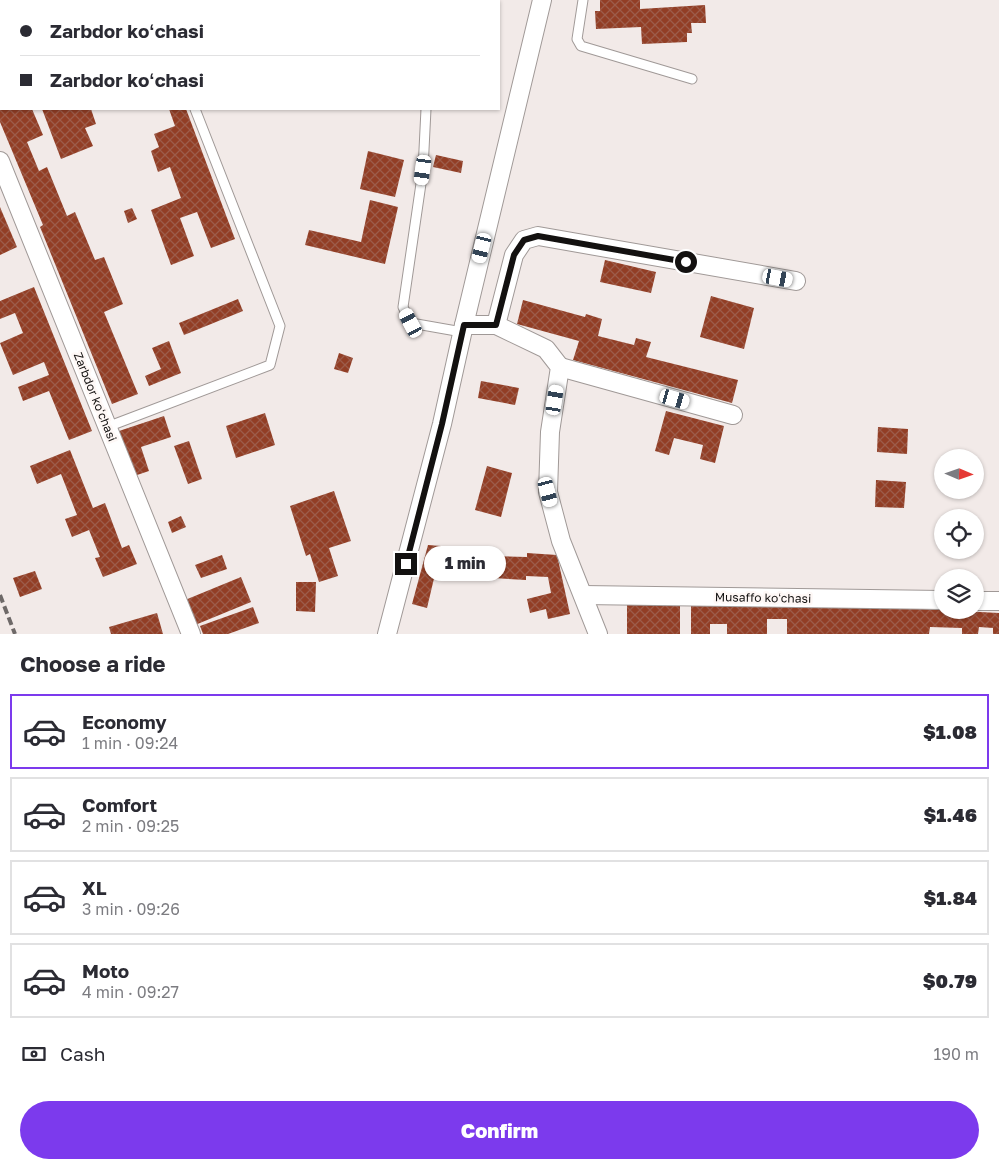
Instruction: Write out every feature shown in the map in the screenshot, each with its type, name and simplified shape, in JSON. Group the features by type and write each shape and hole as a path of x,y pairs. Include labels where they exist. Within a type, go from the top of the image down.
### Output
{"street":[{"path":"387,634 434,458 463,328 542,0"},
{"name":"Zarbdor koʻchasi","path":"0,161 191,634"},
{"path":"496,325 514,255 524,240 538,236 796,281"},
{"path":"463,328 496,325 546,349 560,367 733,415"},
{"path":"560,367 550,432 548,492 561,541 598,634"},
{"name":"Musaffo koʻchasi","path":"583,595 934,600"},
{"path":"984,601 999,601"}],"lane":[{"path":"582,0 577,39 581,46 692,80"},
{"path":"107,427 270,365 280,326 195,110"},
{"path":"426,110 423,170 403,307 411,323 463,328"}],"building":[{"path":"600,0 640,0 640,9 705,5 706,23 691,23 692,33 687,33 687,42 642,44 641,27 596,29 595,11 600,11"},
{"path":"0,110 32,110 43,135 27,142 39,171 47,167 67,216 75,212 95,260 104,257 123,304 104,312 138,394 112,404 40,227 43,225 0,122"},
{"path":"42,110 91,110 96,124 85,128 93,146 61,159"},
{"path":"169,110 186,110 235,239 211,248 197,212 180,218 194,256 171,265 151,210 181,198 170,167 158,172 151,151 159,147 154,134 175,126"},
{"path":"368,151 404,160 395,197 360,189"},
{"path":"436,155 463,161 461,173 433,167"},
{"path":"370,200 398,207 385,264 305,245 309,230 361,242"},
{"path":"0,207 17,247 0,255"},
{"path":"132,208 137,219 128,223 124,211"},
{"path":"605,260 656,272 651,293 600,282"},
{"path":"34,287 92,431 69,440 49,391 23,401 18,387 49,375 44,362 13,375 0,343 23,333 15,313 0,319 0,301"},
{"path":"711,296 754,308 744,349 700,337"},
{"path":"238,299 243,311 184,335 179,323"},
{"path":"523,300 585,317 586,314 602,319 598,336 634,345 636,338 651,342 646,357 738,380 732,403 573,360 579,341 517,324"},
{"path":"169,341 181,373 149,386 145,376 161,369 152,348"},
{"path":"339,353 353,358 348,373 334,369"},
{"path":"481,381 519,388 515,405 478,398"},
{"path":"666,411 724,426 715,463 700,459 703,445 674,438 669,455 655,451"},
{"path":"265,413 275,445 236,458 226,426"},
{"path":"164,416 171,437 141,447 149,471 134,476 119,431"},
{"path":"878,427 908,429 907,454 877,452"},
{"path":"189,441 202,479 188,484 174,446"},
{"path":"70,450 93,508 105,503 122,548 129,545 137,564 103,577 95,558 100,557 89,530 72,537 65,519 77,515 61,474 37,484 30,466"},
{"path":"487,466 512,473 501,517 475,510"},
{"path":"876,480 906,482 904,508 875,507"},
{"path":"334,491 351,541 329,548 338,576 319,582 310,554 306,556 290,506"},
{"path":"181,516 186,527 172,533 168,522"},
{"path":"428,545 493,550 493,556 527,557 527,553 557,555 570,614 548,619 546,609 530,613 527,599 551,593 548,577 526,576 526,580 492,578 493,566 453,562 452,572 436,570 427,608 412,604"},
{"path":"222,555 227,569 201,578 195,565"},
{"path":"35,571 42,589 20,597 13,578"},
{"path":"241,577 251,602 195,625 185,600"},
{"path":"296,582 316,582 315,612 296,611"},
{"path":"691,601 934,610 934,619 984,619 984,612 999,613 999,634 993,634 993,628 979,627 978,634 962,634 962,628 930,627 929,634 787,634 787,619 767,619 767,634 727,634 727,624 710,624 710,634 691,634"},
{"path":"627,602 680,602 680,634 627,634"},
{"path":"253,607 259,623 228,634 203,634 200,626"},
{"path":"157,613 163,634 111,634 109,627"}],"railway":[{"path":"0,595 15,634"}],"route":[{"path":"406,564 434,458 464,325 496,325 514,255 524,240 538,236 686,262"}]}
